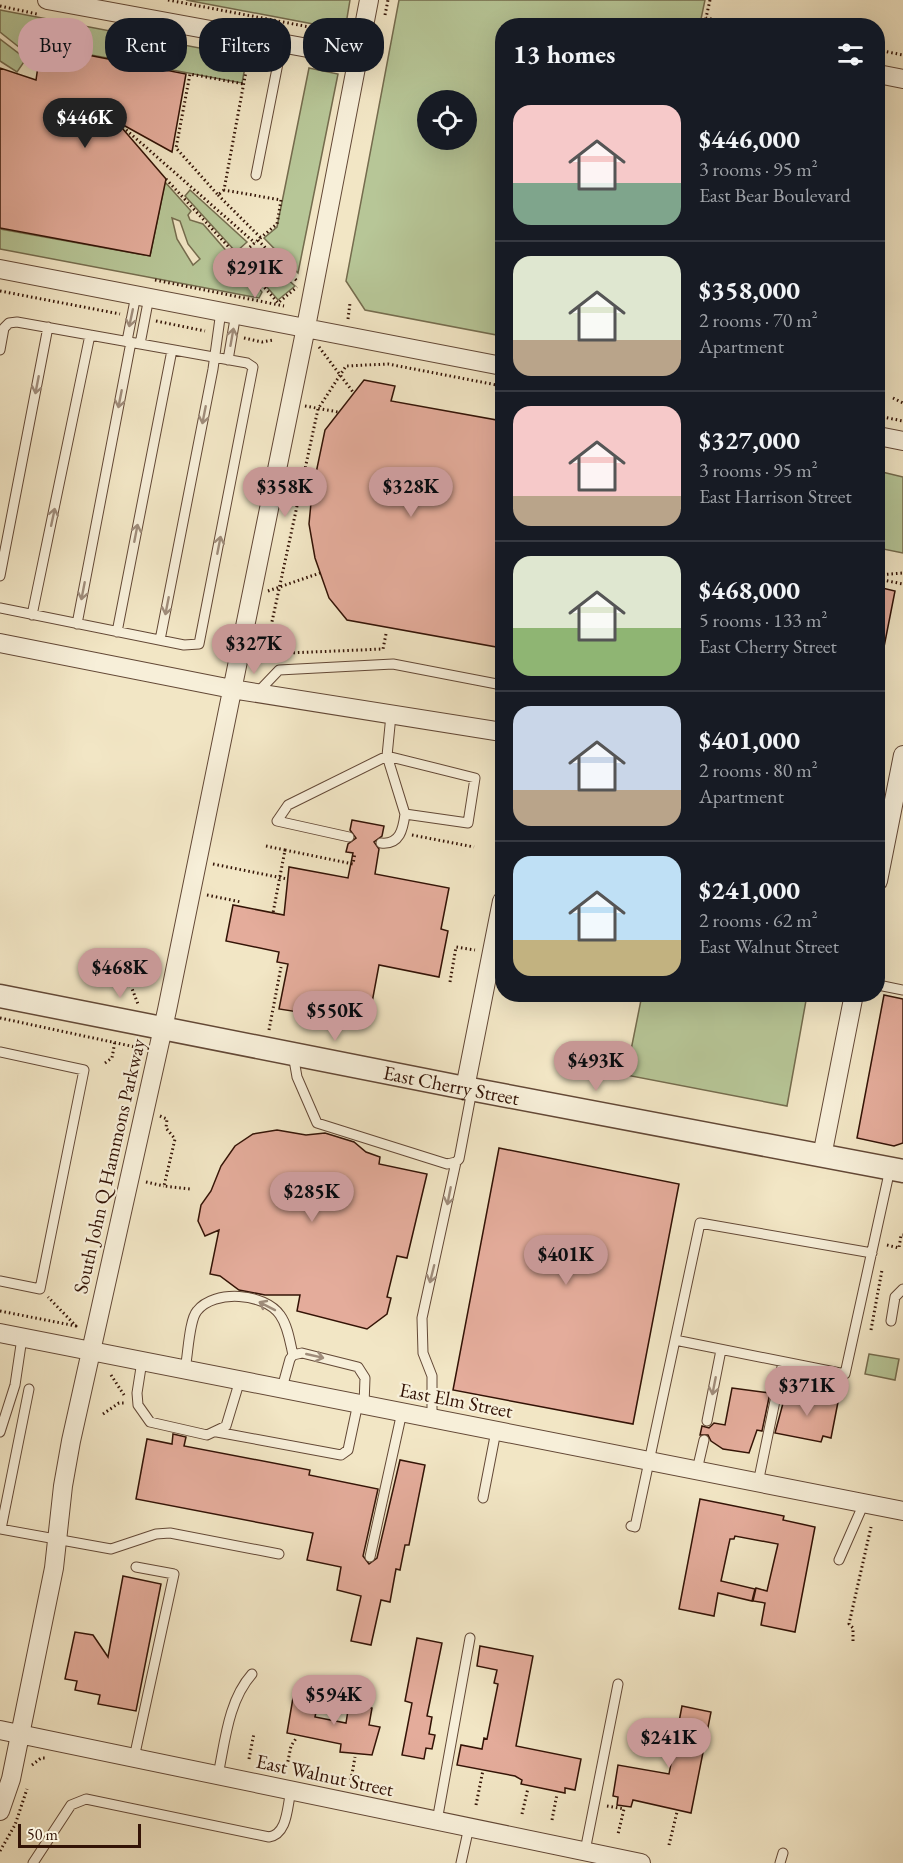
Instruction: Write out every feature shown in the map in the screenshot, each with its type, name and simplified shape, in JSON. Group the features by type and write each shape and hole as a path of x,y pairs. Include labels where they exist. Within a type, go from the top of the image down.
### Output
{"street":[{"path":"46,0 199,28"},
{"name":"South John Q Hammons Parkway","path":"365,18 369,0"},
{"name":"South John Q Hammons Parkway","path":"0,1811 11,1779 54,1568 70,1441 163,1029 306,327 354,72"},
{"path":"885,75 903,79"},
{"path":"0,269 495,365"},
{"path":"885,437 903,441"},
{"path":"0,643 232,689 495,731"},
{"path":"885,841 903,755"},
{"path":"468,1089 495,940"},
{"name":"East Cherry Street","path":"0,996 468,1089 897,1170"},
{"path":"822,1156 853,1002"},
{"name":"East Elm Street","path":"0,1334 903,1511"},
{"name":"East Walnut Street","path":"0,1730 640,1863"}],"lane":[{"path":"256,175 276,72"},
{"path":"77,624 143,296"},
{"path":"160,640 215,357 229,312"},
{"path":"228,360 229,312"},
{"path":"0,350 4,328 9,323 48,327 215,357 247,363 253,368 199,644 184,645 0,608"},
{"path":"0,576 48,327"},
{"path":"32,615 90,335"},
{"path":"117,632 172,350"},
{"path":"257,693 279,670 393,664 495,684"},
{"path":"381,843 387,844 398,838 402,832 405,814 387,756 391,715"},
{"path":"349,837 277,821 288,805 387,756 475,778 468,823 405,814"},
{"path":"885,986 903,990"},
{"path":"0,1052 84,1070 40,1289 0,1281"},
{"path":"293,1054 297,1077 317,1123 447,1164 456,1162"},
{"path":"432,1418 432,1376 423,1353 422,1318 456,1162 461,1149 468,1089"},
{"path":"675,1340 845,1374 872,1253 897,1170"},
{"path":"631,1526 635,1527 700,1223 872,1253"},
{"path":"891,1321 895,1297 903,1289"},
{"path":"185,1369 194,1314 211,1300 225,1297 247,1298 274,1309 284,1322 293,1355 282,1388"},
{"path":"0,1432 15,1385 22,1338"},
{"path":"707,1421 721,1350"},
{"path":"217,1432 341,1455 348,1450 361,1404 365,1378 358,1367 302,1353 293,1355"},
{"path":"142,1361 137,1393 138,1405 150,1422 195,1434 207,1435 217,1432 226,1425 240,1380"},
{"path":"758,1482 783,1362"},
{"path":"29,1389 1,1529 111,1549 156,1534 171,1533 279,1554"},
{"path":"370,1557 402,1412"},
{"path":"483,1498 496,1431"},
{"path":"697,1470 704,1440"},
{"path":"839,1560 864,1503"},
{"path":"134,1758 174,1574 136,1567"},
{"path":"437,1821 470,1638"},
{"path":"218,1775 234,1705 241,1686 252,1674"},
{"path":"585,1851 618,1684"},
{"path":"33,1863 71,1805 78,1800 86,1799 270,1837 276,1836 282,1829 291,1791"},
{"path":"461,1863 469,1827"},
{"path":"780,1863 783,1853"}],"path":[{"path":"168,0 303,26"},
{"path":"706,18 710,0"},
{"path":"885,51 903,55"},
{"path":"218,195 224,190 246,72"},
{"path":"244,84 190,74 176,148 298,284"},
{"path":"116,121 258,240"},
{"path":"166,179 278,303"},
{"path":"224,190 281,200 277,224 238,257"},
{"path":"296,294 301,271"},
{"path":"151,279 278,303 293,310"},
{"path":"278,303 298,284"},
{"path":"348,319 350,303"},
{"path":"316,343 353,392"},
{"path":"386,634 383,649 265,654 318,409 346,366 388,364 495,385"},
{"path":"893,398 903,404"},
{"path":"303,406 338,412"},
{"path":"885,417 903,421"},
{"path":"266,592 320,573"},
{"path":"885,574 903,573"},
{"path":"885,580 903,584"},
{"path":"412,836 474,847"},
{"path":"266,846 353,864 355,853"},
{"path":"273,913 285,850"},
{"path":"213,864 287,879"},
{"path":"207,895 241,902"},
{"path":"450,982 456,947 480,951"},
{"path":"268,1030 281,967"},
{"path":"129,981 138,1004"},
{"path":"0,1018 140,1046 142,1056"},
{"path":"105,1063 112,1058 115,1041"},
{"path":"162,1107 160,1118 167,1119 166,1128 175,1139 164,1186"},
{"path":"144,1181 190,1189"},
{"path":"887,1245 899,1248 903,1235"},
{"path":"46,1296 76,1326"},
{"path":"0,1311 76,1326"},
{"path":"76,1326 81,1316"},
{"path":"104,1414 119,1403 130,1403"},
{"path":"853,1641 853,1628 849,1624 871,1527"},
{"path":"249,1759 254,1733"},
{"path":"287,1766 291,1746 297,1737"},
{"path":"351,1780 355,1756"},
{"path":"476,1805 483,1770"},
{"path":"522,1814 528,1788"},
{"path":"552,1820 557,1794"},
{"path":"594,1803 624,1809 618,1834"},
{"path":"669,1845 677,1812"}],"green space":[{"path":"186,0 350,0 347,18 303,18 303,22"},
{"path":"399,0 705,0 701,18 495,18 495,335 365,310 346,281"},
{"path":"0,10 42,18 18,18 18,46 0,32"},
{"path":"93,28 105,30 105,58 93,55"},
{"path":"0,39 18,53 18,71 0,61"},
{"path":"187,46 199,48 199,72 244,72 242,83 183,72 187,72"},
{"path":"308,72 338,74 298,273 264,238 277,227"},
{"path":"165,182 191,211 188,215 190,220 203,224 262,292 259,298 0,249 0,229 150,256","holes":["172,218 180,221 188,244 200,259 193,265 177,239"]},
{"path":"190,190 247,242 236,252 185,196"},
{"path":"254,249 295,286 278,300 243,259"},
{"path":"885,473 903,477 903,553 885,549"},
{"path":"641,1002 806,1002 787,1106 626,1075"},
{"path":"869,1354 899,1359 895,1380 865,1374"}],"building":[{"path":"93,56 105,58 105,72 186,74 172,152 116,121 166,179 150,256 0,228 0,68 36,80 37,72 93,72"},
{"path":"364,380 395,386 391,401 495,420 495,647 347,620 329,598 315,558 309,524 312,492 325,430"},
{"path":"885,589 895,591 885,642"},
{"path":"352,820 384,826 382,836 374,842 379,849 375,874 449,888 441,929 448,931 439,977 379,965 368,1024 340,1018 342,1005 313,1000 311,1014 279,1009 288,964 277,962 279,952 226,941 233,905 284,915 289,867 348,878 353,853 346,852 348,844 356,838 350,830"},
{"path":"885,995 903,999 903,1143 894,1146 857,1138 883,1002 885,1002"},
{"path":"277,1130 306,1135 325,1133 354,1142 366,1152 380,1157 379,1164 427,1174 407,1258 397,1256 387,1297 391,1298 387,1314 367,1329 297,1311 300,1295 265,1295 239,1290 220,1276 210,1274 219,1230 205,1236 198,1221 201,1205 211,1191 221,1166 235,1146 253,1134"},
{"path":"499,1148 679,1184 633,1424 453,1390"},
{"path":"732,1388 770,1393 762,1431 757,1430 749,1453 723,1449 711,1441 708,1435 700,1435 702,1426 709,1428 714,1423 725,1425"},
{"path":"786,1392 838,1402 831,1438 823,1436 821,1442 775,1433"},
{"path":"173,1434 186,1437 184,1446 310,1470 309,1475 378,1489 363,1556 369,1564 377,1558 400,1460 425,1465 409,1545 405,1545 400,1570 396,1569 390,1602 381,1600 371,1645 351,1641 361,1596 337,1590 341,1567 307,1560 313,1533 136,1499 147,1439 172,1444"},
{"path":"700,1499 784,1516 783,1520 815,1527 795,1632 761,1625 765,1603 753,1601 756,1588 767,1591 778,1544 735,1536 734,1539 730,1539 721,1581 755,1589 752,1601 718,1593 714,1616 679,1609"},
{"path":"123,1576 161,1584 136,1711 98,1704 100,1695 75,1690 77,1681 65,1679 75,1632 93,1635 108,1657"},
{"path":"417,1638 442,1643 427,1716 432,1717 429,1734 435,1735 432,1749 426,1748 424,1759 402,1755 412,1703 405,1701"},
{"path":"480,1646 533,1656 516,1746 581,1759 575,1790 565,1788 565,1793 521,1784 522,1780 515,1776 457,1765 461,1745 482,1749 484,1738 487,1739 498,1684 494,1683 497,1670 477,1666"},
{"path":"294,1692 319,1697 315,1717 346,1723 349,1704 372,1708 369,1725 380,1727 372,1755 340,1752 341,1744 287,1733"},
{"path":"682,1706 711,1712 691,1813 633,1800 631,1807 617,1805 618,1797 613,1796 618,1765 669,1774"}]}
